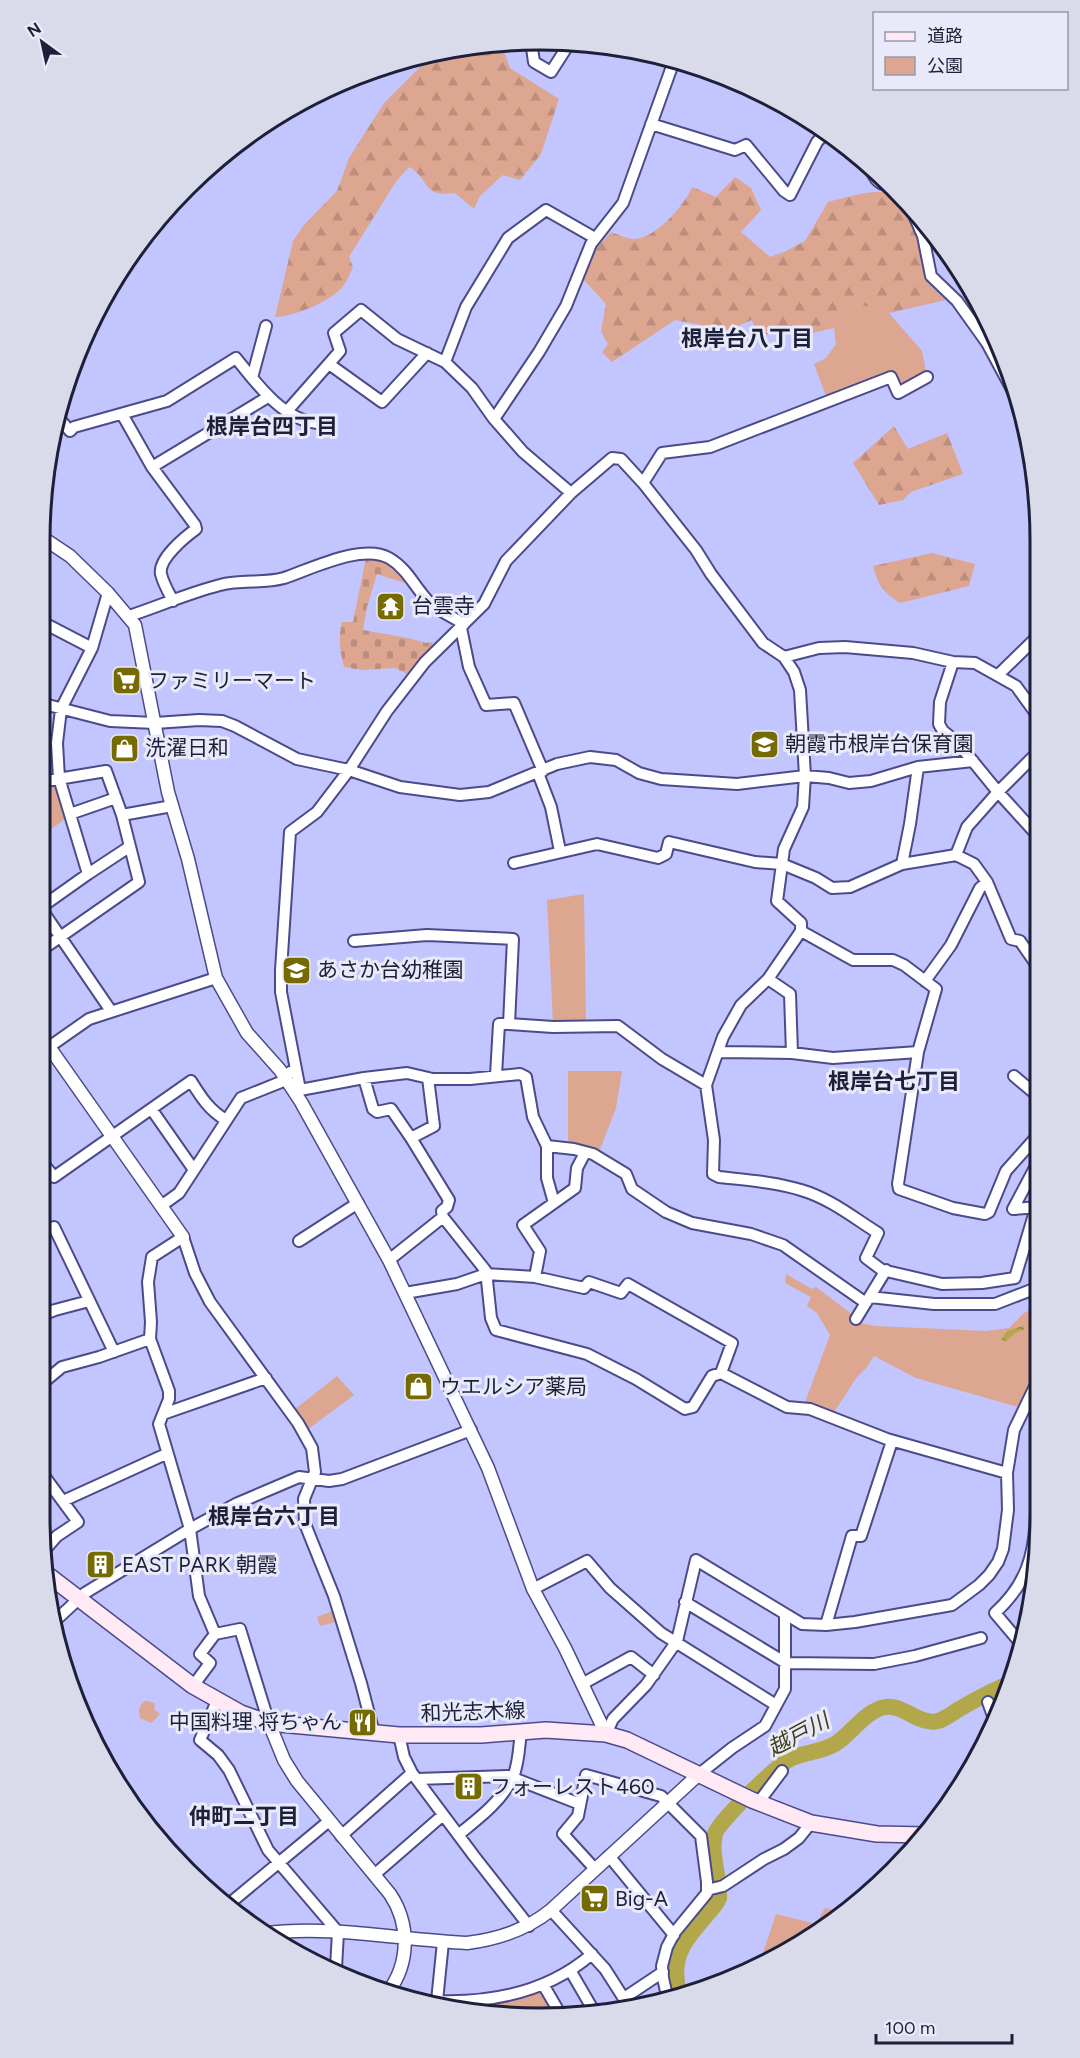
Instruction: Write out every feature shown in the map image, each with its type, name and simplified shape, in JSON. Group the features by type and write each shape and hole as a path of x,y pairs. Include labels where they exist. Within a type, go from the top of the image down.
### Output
{"main road":[{"name":"和光志木線","path":"54,1579 193,1686 217,1701 269,1724 399,1735 481,1735 546,1730 606,1734 627,1740 750,1799 812,1823 876,1834 914,1835"}],"street":[{"path":"532,50 534,62 551,72 565,51"},
{"path":"494,419 539,352 566,306 596,238 623,203 672,67"},
{"path":"651,124 735,150 746,145 784,191 790,195 821,138"},
{"path":"445,362 466,307 508,238 546,210 596,238"},
{"path":"921,231 931,276 957,301 980,333 997,362"},
{"path":"288,410 340,351 334,333 361,310 397,339 445,362 472,388 494,419 523,452 571,492"},
{"path":"252,378 266,326"},
{"path":"328,364 382,402 427,353"},
{"path":"64,423 70,431 74,427 167,401 236,358 267,397 306,422 317,423"},
{"path":"643,483 662,453 710,447 891,377 898,393 927,377"},
{"path":"152,467 267,397"},
{"path":"122,414 152,467 195,525 196,529 179,541 161,566 161,573 173,601"},
{"path":"606,1734 564,1645 533,1588 500,1494 471,1430 389,1260 297,1091 290,1073 280,970 290,832 317,812 349,770 387,711 425,662 484,604 506,561 571,492 612,458 621,459 643,483 696,550 711,574 763,643 784,657 794,672 800,690 805,776 803,807 784,849 777,901 801,922 801,931 768,979 741,1005 723,1037 706,1085 712,1123 713,1174 719,1177 757,1181 802,1190 820,1198 878,1233 866,1258 886,1270 942,1284 982,1283 1016,1278 1030,1231"},
{"path":"50,543 70,556 108,593 129,616 138,635 172,806 188,859 216,978 247,1033 290,1073"},
{"path":"129,616 222,585 272,580 316,566 370,553 388,557 405,570 428,601 462,626 469,668 486,705 514,703 541,772 560,851"},
{"path":"88,874 59,778 57,743 61,709 92,648 108,593"},
{"path":"50,626 92,648"},
{"path":"998,675 1030,644"},
{"path":"784,657 819,648 845,647 913,653 953,662 975,663 1016,686 1030,705"},
{"path":"953,662 940,702 939,724 1030,827"},
{"path":"50,706 110,721 155,723 222,721 297,759 349,770 400,787 460,795 489,792 557,764 590,757 616,760 639,773 661,779 737,784 805,776 849,783 871,781 918,767 973,761"},
{"path":"956,855 967,827 1030,760"},
{"path":"902,864 918,767"},
{"path":"50,780 106,771 122,816 139,882 50,944"},
{"path":"70,814 116,798"},
{"path":"122,816 172,806"},
{"path":"514,863 597,844 658,858 666,854 669,842 755,862 782,864 816,878 832,888 850,887 902,864 956,855 974,864 987,882 1011,939 1020,941 1030,955"},
{"path":"50,900 129,847"},
{"path":"925,981 951,945 980,888 987,882"},
{"path":"50,922 111,1011"},
{"path":"801,931 853,960 893,960 936,989 918,1053 899,1189 952,1208 985,1214 989,1212 1006,1171 1028,1146"},
{"path":"354,940 427,935 513,939 509,1024"},
{"path":"50,1046 89,1019 216,978"},
{"path":"768,979 790,994 792,1053"},
{"path":"496,1076 500,1024 553,1027 618,1026 662,1059 706,1085"},
{"path":"50,1048 183,1237 195,1273 210,1302 309,1441 315,1464 313,1479 304,1499 305,1524 334,1596 375,1733"},
{"path":"718,1052 792,1053 833,1058 918,1053"},
{"path":"161,1206 179,1193 241,1098 281,1082 290,1073"},
{"path":"297,1091 364,1078 406,1073 428,1078 470,1079 520,1074 526,1077 533,1117 547,1146 547,1178 554,1203"},
{"path":"1014,1076 1030,1089"},
{"path":"364,1078 373,1109 377,1112 391,1109 449,1200 447,1207 442,1211 443,1217 486,1270 491,1318 496,1330 587,1354 636,1379 685,1409 693,1407 712,1376 722,1373 787,1407 810,1409 892,1441 1007,1473"},
{"path":"411,1138 434,1126 428,1078"},
{"path":"50,1172 54,1177 191,1082 207,1106 226,1120"},
{"path":"152,1110 194,1170"},
{"path":"547,1146 593,1154 626,1174 632,1189 666,1212 692,1223 750,1234 783,1245 868,1300 934,1304 995,1304 1030,1290"},
{"path":"535,1277 540,1251 523,1225 575,1188 577,1168 585,1153"},
{"path":"1030,1177 1013,1209 1030,1208"},
{"path":"298,1241 358,1203"},
{"path":"389,1260 443,1217"},
{"path":"54,1227 114,1352"},
{"path":"183,1237 152,1257 148,1282 150,1339 169,1391 169,1399 159,1424 190,1529 199,1596 215,1634"},
{"path":"856,1319 886,1270"},
{"path":"405,1293 457,1284 486,1274 535,1277 584,1288 588,1282 621,1293 628,1284 732,1343 722,1373"},
{"path":"50,1312 89,1301"},
{"path":"50,1377 62,1367 150,1339"},
{"path":"163,1414 266,1378"},
{"path":"606,1734 613,1719 646,1685 677,1641 696,1560 802,1624 826,1625 952,1605 979,1585 998,1562 1003,1549 1008,1510 1007,1473 1016,1422 1030,1399"},
{"path":"60,1616 78,1598 190,1529 238,1503 299,1478 334,1481 471,1430"},
{"path":"826,1625 852,1536 861,1536 892,1441"},
{"path":"63,1501 166,1454"},
{"path":"50,1484 78,1522 57,1536 51,1543"},
{"path":"533,1588 587,1560 610,1588 661,1633 776,1705"},
{"path":"1016,1638 995,1613 1016,1590 1027,1570"},
{"path":"685,1602 786,1663 874,1664 915,1656 981,1638"},
{"path":"277,1932 338,1932 467,1943 487,1941 528,1926 551,1910 698,1775 765,1726 785,1689 785,1615"},
{"path":"193,1686 210,1664 200,1654 215,1634 240,1629 269,1724 284,1760 297,1782 390,1894 400,1912 405,1939 404,1951 398,1976 392,1985"},
{"path":"582,1684 631,1657 654,1675"},
{"path":"217,1701 200,1740 218,1755 229,1770 268,1850 338,1932 336,1964"},
{"path":"988,1702 991,1710"},
{"path":"458,1835 502,1794 513,1777 519,1757 521,1731"},
{"path":"399,1735 404,1757 415,1776 528,1926"},
{"path":"750,1799 782,1772"},
{"path":"595,1869 562,1834 578,1816 586,1774 661,1796 668,1802 701,1836 715,1888"},
{"path":"341,1836 415,1776 513,1777 580,1804"},
{"path":"374,1875 443,1815"},
{"path":"233,1900 329,1821"},
{"path":"667,1992 663,1972 664,1955 674,1935 703,1900 715,1888 784,1849 799,1838 812,1823"},
{"path":"609,1856 674,1935"},
{"path":"551,1910 605,1969 626,2001"},
{"path":"437,1997 443,1942"},
{"path":"463,2002 487,2001 544,1986 592,1954"},
{"path":"570,1970 591,2005"},
{"path":"627,2000 663,1972"},
{"path":"544,1986 556,2007"}],"green space":[{"path":"503,51 510,68 559,99 541,154 520,180 503,175 480,196 474,209 455,193 444,194 431,190 409,167 395,183 349,257 353,267 339,291 313,307 275,317 293,241 304,225 337,191 349,158 384,103 423,64"},
{"path":"735,177 751,188 761,210 741,232 770,257 805,241 828,202 865,193 886,192 908,216 917,238 926,279 945,300 882,314 869,307 855,307 844,313 834,328 813,333 787,327 760,337 752,320 721,333 712,327 675,320 612,362 602,352 608,344 601,331 606,304 584,280 593,252 611,232 634,239 651,233 668,220 683,203 692,187 716,197"},
{"path":"886,192 908,216 917,238 926,279 945,300 889,313 922,351 927,377 898,393 891,377 828,401 814,364 826,358 836,344 834,328 838,308 828,202 865,193"},
{"path":"894,426 908,449 947,433 963,474 911,492 903,500 879,505 853,463"},
{"path":"932,553 975,564 969,586 900,603 879,583 873,566"},
{"path":"366,558 387,562 407,579 405,583 377,574 363,630 426,643 432,642 433,645 407,674 395,668 362,670 344,667 340,644 342,622 353,622"},
{"path":"50,784 56,784 65,819 50,830"},
{"path":"584,894 586,1022 553,1023 547,900"},
{"path":"568,1071 622,1071 616,1108 599,1152 592,1148 568,1144"},
{"path":"786,1274 812,1289 816,1287 853,1315 850,1321 875,1326 986,1331 1009,1328 1030,1310 1030,1398 1025,1409 916,1378 874,1356 832,1415 804,1405 830,1335 817,1313 807,1306 811,1297 785,1283"},
{"path":"337,1376 354,1395 307,1430 294,1410"},
{"path":"333,1611 336,1622 320,1626 317,1617"},
{"path":"145,1701 155,1704 154,1709 160,1714 151,1723 140,1718 139,1708"},
{"path":"825,1908 835,1910 816,1924"},
{"path":"776,1914 816,1924 762,1955"},
{"path":"539,1991 544,1994 552,2008 487,2005"}],"water":[{"path":"1023,1326 1025,1329 1015,1333 1006,1341 1001,1340 1007,1331"}],"waterway":[{"name":"越戸川","path":"678,1988 676,1970 680,1952 690,1935 719,1898 714,1850 715,1834 726,1818 762,1781 792,1758 835,1744 868,1715 881,1708 896,1708 923,1720 938,1721 1000,1688"}],"place":[{"name":"台雲寺","path":"391,606"},
{"name":"ファミリーマート","path":"127,681"},
{"name":"朝霞市根岸台保育園","path":"764,744"},
{"name":"洗濯日和","path":"124,748"},
{"name":"あさか台幼稚園","path":"296,970"},
{"name":"ウエルシア薬局","path":"419,1387"},
{"name":"EAST PARK 朝霞","path":"101,1565"},
{"name":"中国料理 将ちゃん","path":"363,1722"},
{"name":"フォーレスト460","path":"469,1787"},
{"name":"Big-A","path":"594,1899"}],"district":[{"name":"根岸台八丁目","path":"747,338"},
{"name":"根岸台四丁目","path":"272,426"},
{"name":"根岸台七丁目","path":"894,1081"},
{"name":"根岸台六丁目","path":"274,1516"},
{"name":"仲町二丁目","path":"244,1816"}]}
